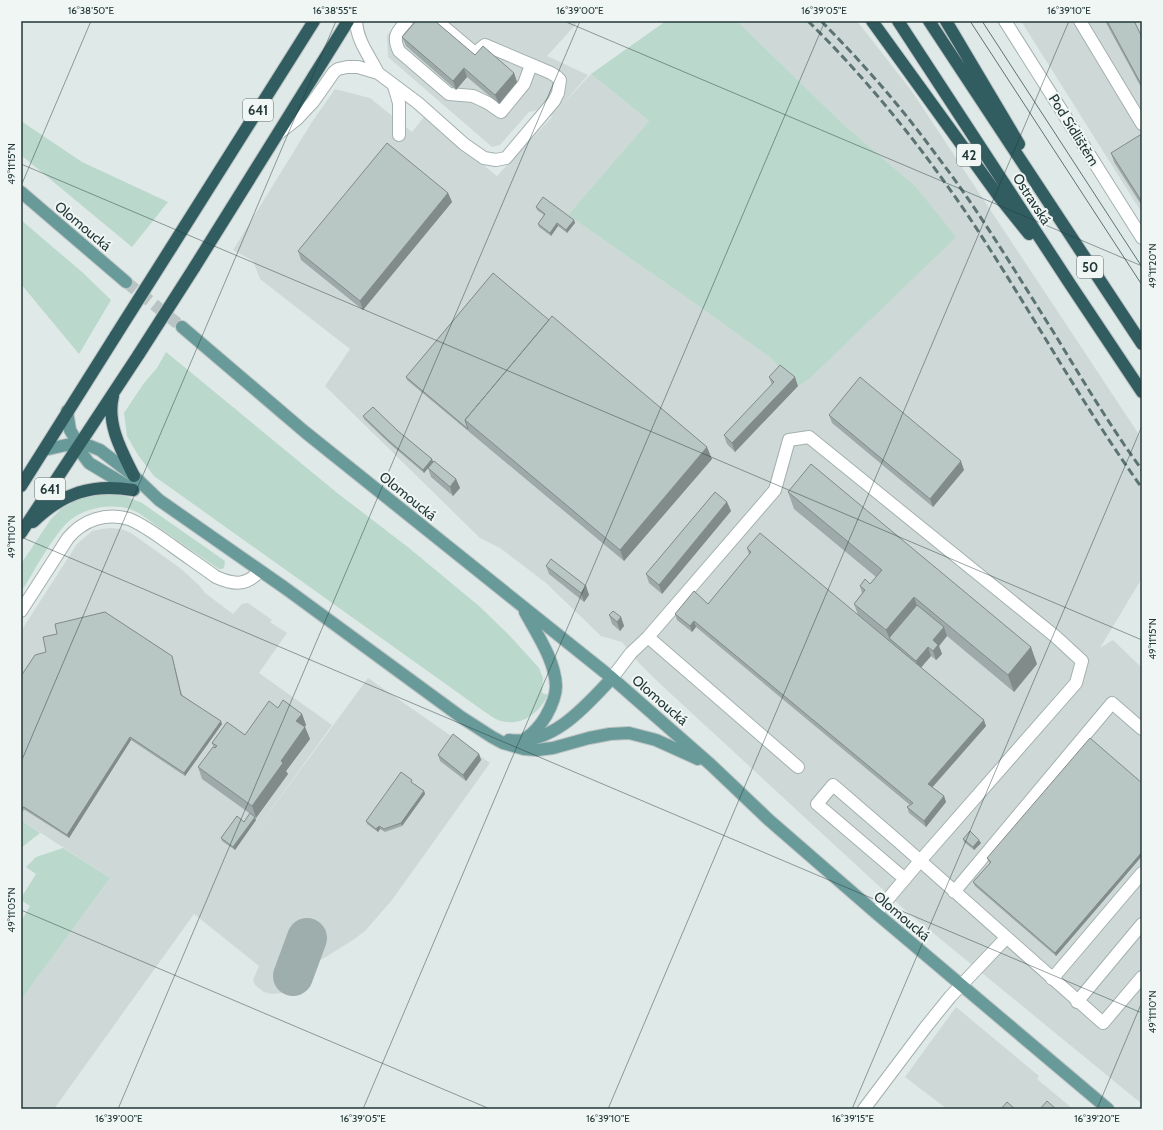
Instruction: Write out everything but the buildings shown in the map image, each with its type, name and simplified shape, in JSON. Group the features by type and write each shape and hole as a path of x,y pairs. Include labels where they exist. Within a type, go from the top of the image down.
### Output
{"highway":[{"name":"641","path":"21,486 314,21"},
{"name":"641","path":"21,533 114,393 194,268 348,21"},
{"name":"42","path":"872,21 1000,198 1070,284"},
{"name":"Ostravská","path":"898,21 1142,392"},
{"name":"Ostravská","path":"929,21 1142,344"},
{"path":"946,21 1021,146 1039,189"},
{"path":"114,393 111,402 113,424 120,449 134,476"},
{"path":"21,533 41,514 68,497 94,488 102,487 118,487 133,490"}],"main road":[{"name":"Olomoucká","path":"21,192 126,282"},
{"name":"Olomoucká","path":"182,327 305,432 612,678 710,764 769,820 876,913 1108,1109"},
{"path":"67,412 70,430 79,445 83,456 89,463 133,490 159,500"},
{"path":"44,450 62,445 90,446 100,450 134,476 159,500 480,730 503,743 524,749 537,750 553,748 610,734 629,733 656,740 710,764"},
{"path":"521,741 534,733 540,725 554,699 556,688 555,677 548,656 523,607"},
{"path":"480,730 502,739 521,741 536,739 558,728 587,705 612,678"}],"street":[{"path":"356,21 357,32 366,54 372,60 378,72 394,86 418,103 464,144 484,158 496,160 506,158 546,112 558,93 560,80 557,77 485,45 475,52 437,21"},
{"path":"407,21 395,37 399,50 449,94 473,96 488,103 501,112 524,84 531,65"},
{"name":"Pod Sídlištěm","path":"1005,21 1142,238"},
{"path":"1080,21 1142,124"},
{"path":"276,135 308,107 330,77 338,70 358,67 378,72"},
{"path":"394,86 399,103 399,135"},
{"path":"612,678 631,653 648,637 775,490 789,440 809,437 1056,636 1082,661 1076,683 876,913"},
{"path":"21,610 68,538 76,529 98,518 121,518 130,520 148,529 216,577 226,581 241,583 249,581 260,571"},
{"path":"648,637 798,766"},
{"path":"954,892 1112,703 1142,729"},
{"path":"905,879 817,804 833,785 1077,1002 1103,1023 1142,978"},
{"path":"1052,979 1142,873"},
{"path":"1077,1002 1142,924"},
{"path":"864,1109 925,1028 961,985 1006,938"}],"shaded area":[{"path":"398,21 579,21 547,56 588,75 562,105 591,74 649,121 568,215 772,359 784,374 915,186 843,124 737,21 857,21 911,90 1142,439 1142,578 1100,648 1113,640 1142,668 1142,1104 905,910 656,680 638,662 622,642 601,636 546,583 500,548 480,538 325,386 350,349 260,279 253,261 233,250 312,122 335,89 370,98 412,132 424,117 497,176 552,117 544,109 529,112 500,145 492,147 388,57 387,36"},
{"path":"1021,21 1142,21 1142,213"},
{"path":"112,528 121,529 131,533 180,568 199,585 205,593 233,614 242,604 248,603 272,620 270,622 287,633 259,673 332,725 254,833 368,678 490,763 392,900 365,931 353,940 313,965 281,993 272,994 264,992 255,985 253,980 259,966 194,914 54,1109 21,1109 21,1000 110,878 21,820 21,631 77,544 92,531"},
{"path":"956,1007 1039,1076 1037,1079 1073,1109 947,1109 905,1077"}],"green space":[{"path":"666,21 737,21 843,124 915,186 956,237 810,378 798,386 784,374 772,359 568,215 649,121 591,74"},
{"path":"21,121 82,162 168,202 132,247 21,155"},
{"path":"21,220 82,272 111,300 79,354 21,284"},
{"path":"166,352 336,492 409,548 479,606 509,635 539,668 543,678 542,693 548,695 540,707 529,717 516,722 495,719 154,476 138,455 127,436 124,413 144,383 157,368"},
{"path":"105,494 125,496 142,503 225,561 224,568 219,569 134,511 122,507 105,507 88,510 67,523 48,547 21,592 21,564 51,519 61,509 79,499"},
{"path":"21,820 40,833 21,848"},
{"path":"63,848 110,878 21,1000 21,921 30,906 21,900 21,898 36,874 26,867 36,857"}],"taxiway":[{"path":"293,976 307,938"}],"tunnel":[{"path":"126,282 182,327"}],"tram line":[{"path":"970,21 1142,285"},
{"path":"982,21 1142,267"}],"railway":[{"path":"808,21 872,89 912,138 949,188 989,248 1097,421 1142,488"},
{"path":"821,21 852,53 896,103 953,177 997,243 1096,402 1142,470"}]}
